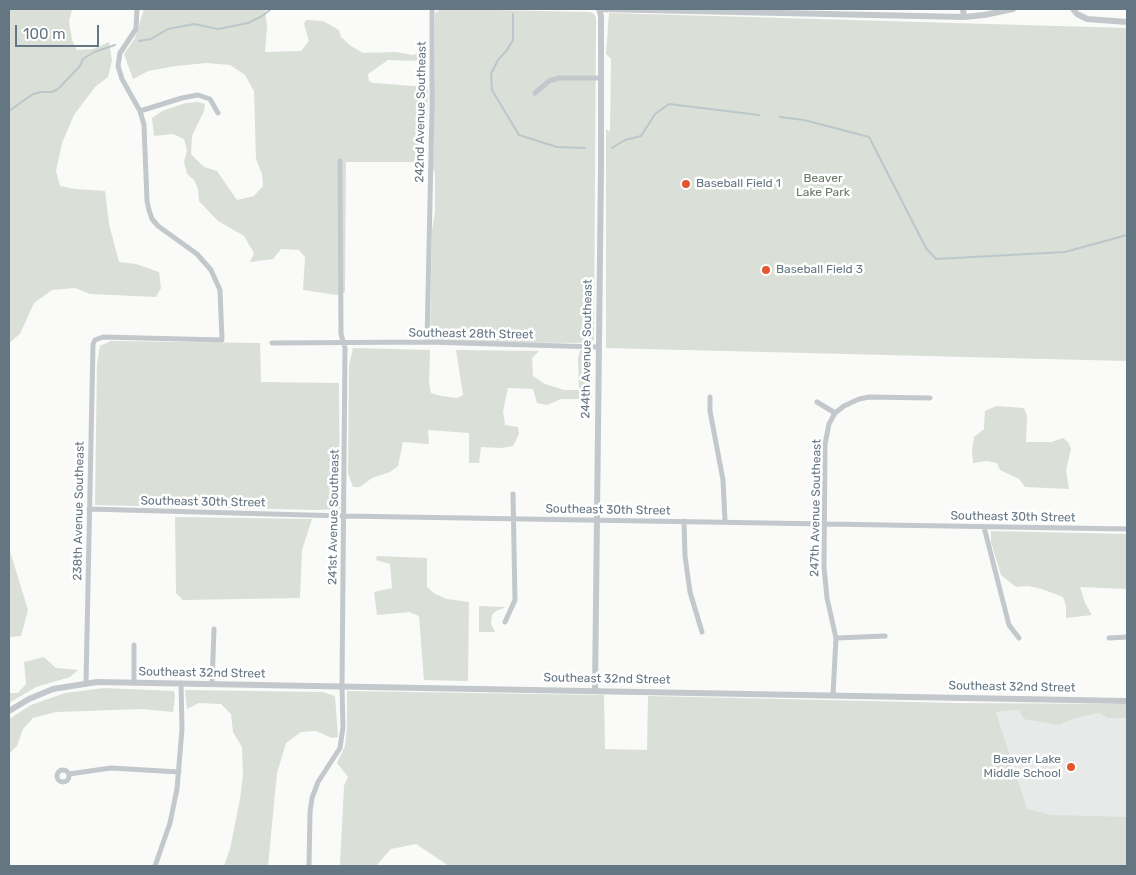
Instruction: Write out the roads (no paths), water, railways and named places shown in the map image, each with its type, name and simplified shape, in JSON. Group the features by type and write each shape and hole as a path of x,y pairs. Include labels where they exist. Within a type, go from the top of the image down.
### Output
{"street":[{"path":"137,9 136,29 120,53 118,66 122,79 140,111 198,95 210,99 218,113"},
{"name":"242nd Avenue Southeast","path":"427,342 432,9"},
{"path":"599,9 775,10 964,17 1013,9"},
{"name":"244th Avenue Southeast","path":"595,690 601,78 601,16 599,9"},
{"path":"963,9 964,17"},
{"path":"1073,9 1077,14 1087,19 1127,22"},
{"path":"535,93 549,81 559,78 601,78"},
{"name":"238th Avenue Southeast","path":"86,683 93,344 95,340 103,337 222,340 220,290 211,270 197,254 158,226 149,210 147,201 145,131 140,111"},
{"name":"241st Avenue Southeast","path":"309,866 312,798 318,782 342,741 345,348 341,334 340,161"},
{"name":"Southeast 28th Street","path":"272,343 427,342 598,347"},
{"path":"710,397 710,411 723,475 725,521"},
{"path":"817,402 835,414 844,406 859,398 930,398"},
{"name":"247th Avenue Southeast","path":"833,694 836,638 824,584 826,444 829,424 835,414"},
{"path":"505,622 515,600 514,494"},
{"name":"Southeast 30th Street","path":"89,509 344,516 1127,529"},
{"path":"684,521 685,556 690,592 702,632"},
{"path":"984,527 1009,625 1019,638"},
{"path":"212,684 214,629"},
{"path":"836,638 885,636"},
{"path":"1109,638 1127,637"},
{"path":"134,645 134,683"},
{"name":"Southeast 32nd Street","path":"9,711 40,694 86,683 833,694 1127,701"},
{"path":"155,866 170,823 179,772 182,729 181,684"},
{"path":"69,774 111,768 179,772"}],"waterway":[{"path":"139,41 151,39 168,29 194,24 218,29 248,23 271,9"},
{"path":"513,14 513,40 498,60 491,74 492,90 519,135 557,147 585,148"},
{"path":"9,111 33,94 52,92 58,89 80,66 83,59 94,52 115,45"},
{"path":"612,148 625,140 641,136 655,114 669,104 759,115"},
{"path":"780,117 804,120 869,137 926,248 936,259 1065,252 1127,235"}],"place":[{"name":"Baseball Field 1","path":"686,184"},
{"name":"Baseball Field 3","path":"766,270"},
{"name":"Beaver Lake Middle School","path":"1071,767"}],"park label":[{"name":"Beaver Lake Park","path":"823,186"}]}
